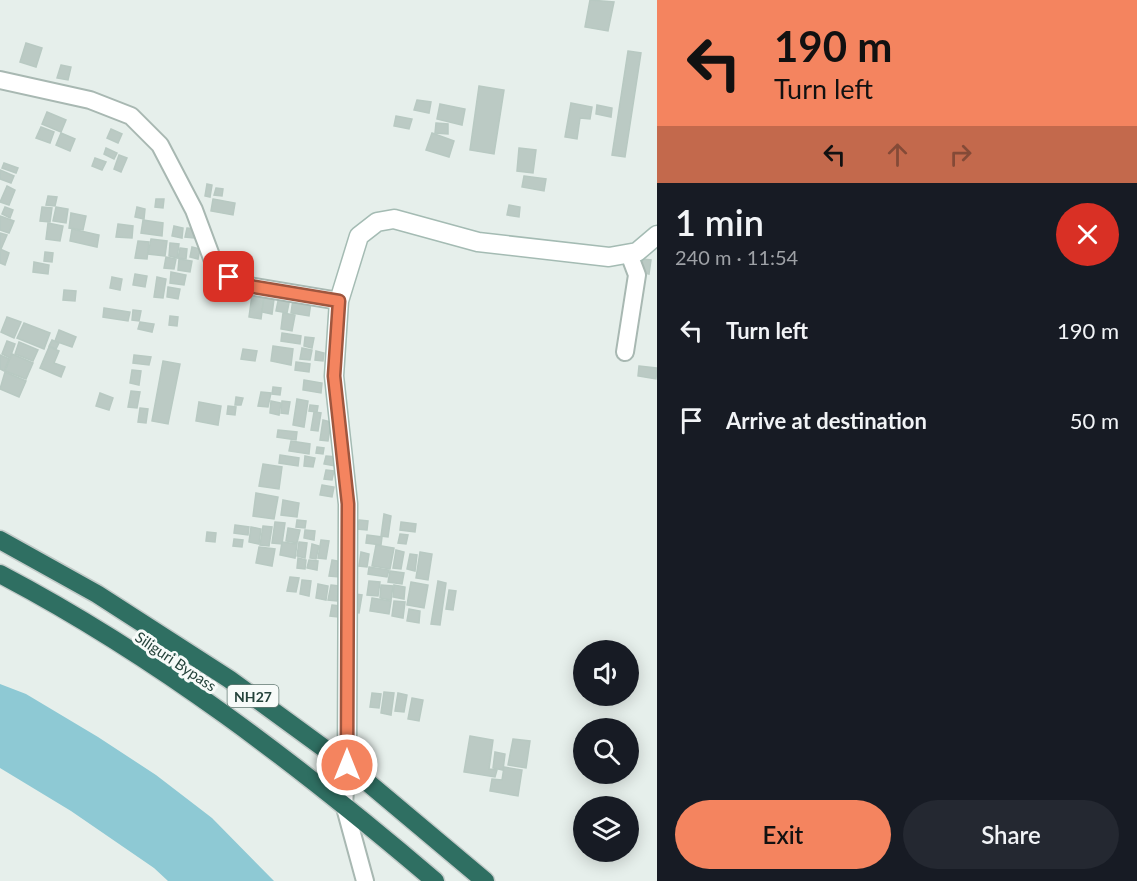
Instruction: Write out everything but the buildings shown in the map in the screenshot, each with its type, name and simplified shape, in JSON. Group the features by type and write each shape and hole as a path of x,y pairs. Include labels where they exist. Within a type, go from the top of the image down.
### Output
{"highway":[{"name":"NH27","path":"0,540 98,594 229,679 347,765 485,881"},
{"name":"Siliguri Bypass","path":"0,574 79,618 183,685 282,755 435,881"}],"street":[{"path":"0,80 90,100 131,116 160,145 194,210 216,268 243,285 339,301"},
{"path":"365,881 344,804 347,765 348,504 334,376 339,301 359,236 376,222 394,219 478,242 609,256 637,252 657,235"},
{"path":"625,352 637,275 629,254"}],"water":[{"path":"0,684 26,694 156,775 212,818 274,881 168,881 154,868 71,811 0,768"}],"route":[{"path":"229,277 243,285 339,301 334,376 348,504 347,765"}]}
